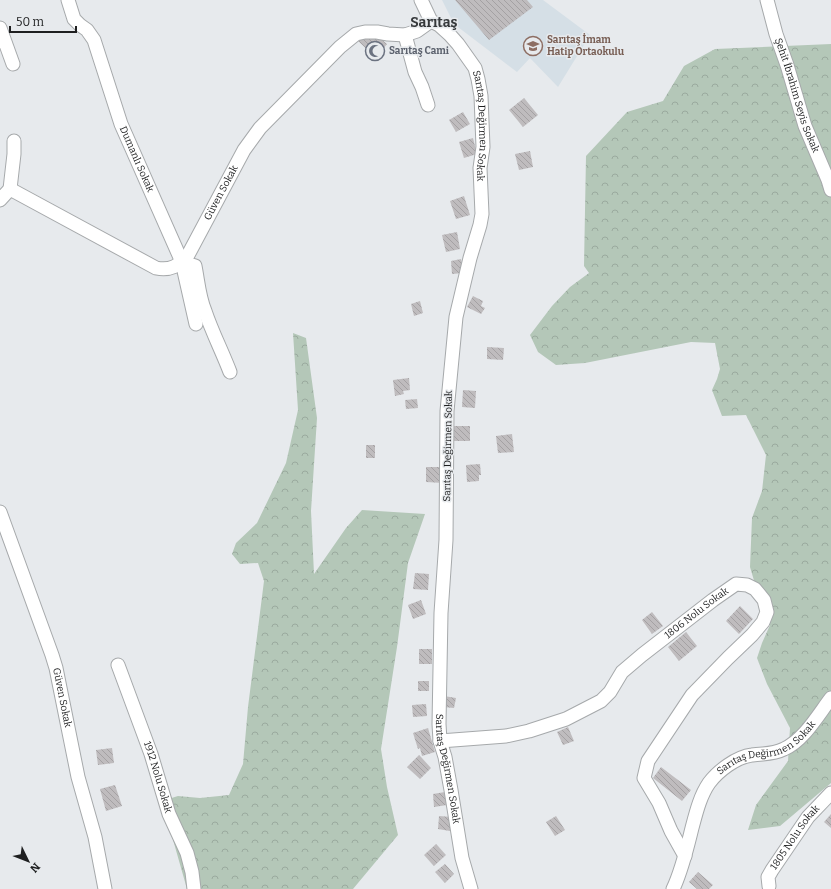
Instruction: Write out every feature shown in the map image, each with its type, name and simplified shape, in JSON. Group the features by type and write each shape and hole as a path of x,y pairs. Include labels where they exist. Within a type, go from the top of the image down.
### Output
{"street":[{"name":"Dumanlı Sokak","path":"68,0 74,19 87,30 94,40 121,124 182,262 196,324"},
{"name":"Sarıtaş Değirmen Sokak","path":"421,0 431,21 439,25 450,35 475,68 481,96 483,147 480,168 482,214 456,317 447,412 446,540 441,613 440,741 445,757 462,858 472,889"},
{"name":"Şehit İbrahim Seyis Sokak","path":"767,0 776,34 787,64 805,126 831,190"},
{"name":"Güven Sokak","path":"182,262 188,255 244,150 260,128 340,47 356,34 377,32 405,35 417,31 431,21"},
{"path":"0,28 13,64"},
{"path":"405,35 415,72 422,86 428,104"},
{"path":"0,200 10,189 14,140"},
{"path":"10,189 156,268 164,270 182,262 195,266 204,311 222,350 230,372"},
{"name":"Güven Sokak","path":"0,512 4,538 56,668 78,777 95,837 105,889"},
{"name":"1806 Nolu Sokak","path":"440,741 506,736 529,731 566,719 601,701 610,692 622,672 713,600 736,584 747,585 755,589 764,600 767,612 764,622 692,696 648,761 644,778 659,803 685,856"},
{"name":"1912 Nolu Sokak","path":"118,665 151,754 169,814 187,853 192,872 194,889"},
{"name":"Sarıtaş Değirmen Sokak","path":"673,889 685,856 695,815 708,784 725,767 736,761 751,755 766,755 775,753 796,742 831,698"},
{"name":"1805 Nolu Sokak","path":"769,886 768,878 772,870 808,817 831,793"}],"shaded area":[{"name":"Sarıtaş İmam Hatip Ortaokulu","path":"442,0 543,0 590,35 558,87 530,58 517,72 454,24"}],"green space":[{"path":"831,44 831,783 780,826 748,830 756,805 788,761 790,728 767,684 757,658 770,625 758,594 750,567 752,518 762,491 766,455 746,415 722,416 712,390 720,369 715,343 691,342 585,363 556,365 538,352 530,335 552,306 570,287 589,273 584,266 586,156 627,112 663,101 684,66 715,49"},
{"path":"293,333 306,338 317,418 311,511 314,574 346,528 362,510 425,514 408,563 381,749 387,787 398,835 353,889 187,889 162,801 178,796 200,798 229,795 243,764 248,707 264,581 258,563 240,564 232,554 236,543 257,523 286,463 298,410"}],"building":[{"path":"455,0 527,0 533,7 489,40"},
{"name":"Sarıtaş Cami","path":"375,34 387,44 376,58 356,39"},
{"path":"524,98 538,115 523,127 509,110"},
{"path":"463,112 470,124 456,132 449,120"},
{"path":"473,138 477,154 464,158 459,142"},
{"path":"530,151 533,167 519,170 515,154"},
{"path":"464,196 470,215 456,219 450,201"},
{"path":"457,232 460,249 446,252 442,235"},
{"path":"461,259 463,273 452,274 451,261"},
{"path":"473,296 483,301 481,306 485,308 481,314 467,307"},
{"path":"420,301 423,313 414,316 411,304"},
{"path":"487,347 504,348 503,360 487,359"},
{"path":"409,378 410,390 403,391 404,394 395,396 393,380"},
{"path":"463,390 476,391 475,408 462,407"},
{"path":"417,399 418,408 406,409 405,400"},
{"path":"453,426 470,426 470,441 453,441"},
{"path":"512,434 514,452 498,453 496,436"},
{"path":"366,445 375,445 375,458 366,458"},
{"path":"480,464 481,475 479,475 479,481 467,482 466,465"},
{"path":"426,467 443,467 443,483 426,482"},
{"path":"415,573 429,574 428,590 413,589"},
{"path":"421,600 426,614 413,619 408,605"},
{"path":"740,606 753,619 739,634 726,621"},
{"path":"652,612 663,626 652,634 642,620"},
{"path":"686,632 697,646 679,661 668,647"},
{"path":"419,649 432,649 432,664 419,664"},
{"path":"418,681 429,681 429,691 418,691"},
{"path":"444,696 456,698 454,708 443,707"},
{"path":"426,704 427,716 413,717 412,705"},
{"path":"568,727 574,741 563,745 557,732"},
{"path":"428,728 435,752 422,756 413,733"},
{"path":"112,748 114,763 98,765 96,750"},
{"path":"419,755 431,768 420,779 407,767"},
{"path":"661,767 691,790 682,801 653,778"},
{"path":"115,785 122,806 106,811 100,789"},
{"path":"445,792 447,805 434,807 433,794"},
{"path":"831,814 831,828 824,822"},
{"path":"439,816 452,817 450,831 438,829"},
{"path":"556,816 565,830 555,836 546,822"},
{"path":"436,844 446,855 434,866 424,855"},
{"path":"445,864 454,874 445,883 435,872"},
{"path":"698,872 713,885 709,889 697,889 689,882"}],"place":[{"name":"Sarıtaş İmam Hatip Ortaokulu","path":"533,46"},
{"name":"Sarıtaş Cami","path":"375,51"}],"district":[{"name":"Sarıtaş","path":"434,22"}]}
